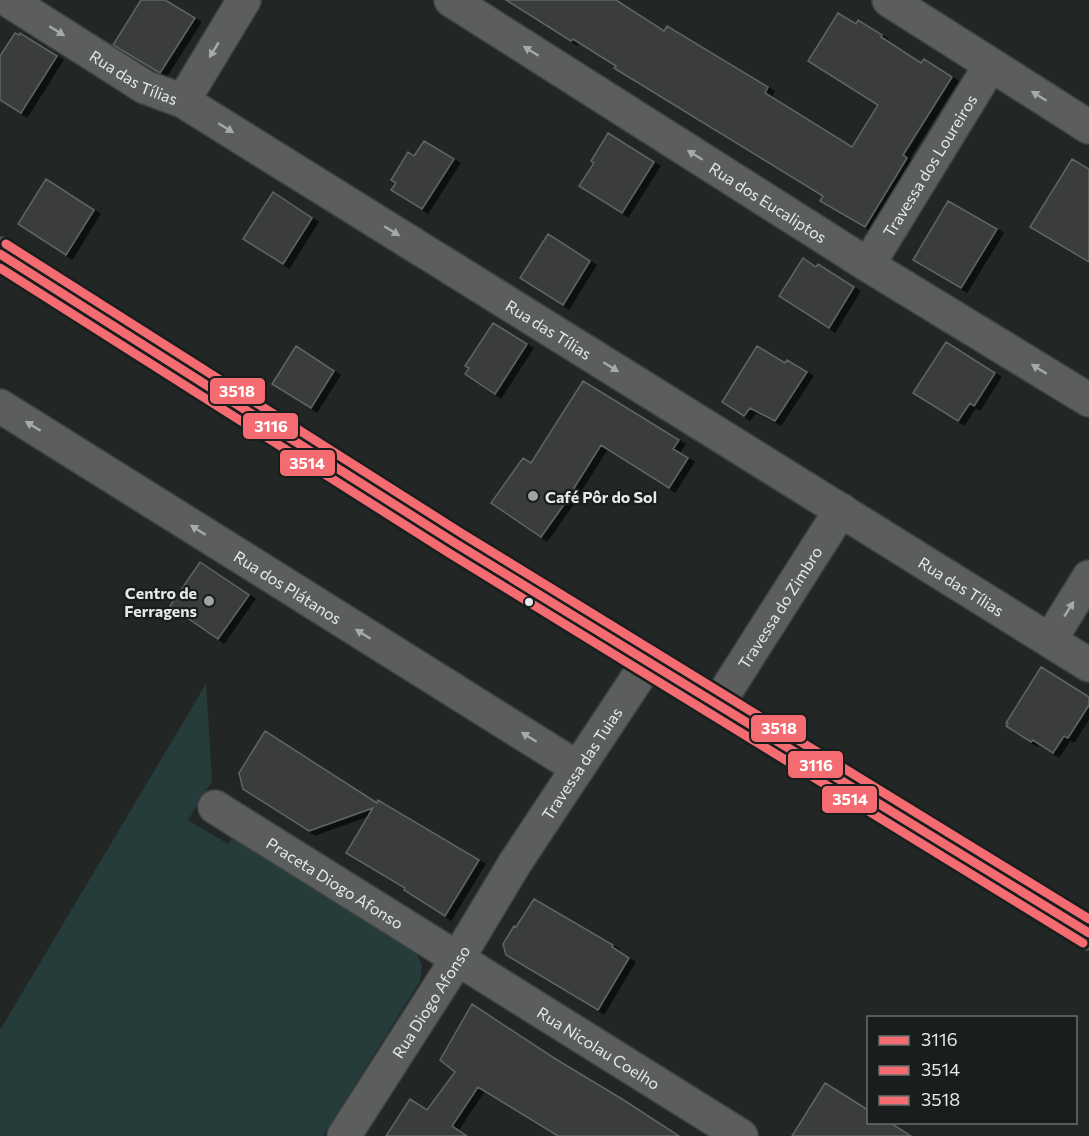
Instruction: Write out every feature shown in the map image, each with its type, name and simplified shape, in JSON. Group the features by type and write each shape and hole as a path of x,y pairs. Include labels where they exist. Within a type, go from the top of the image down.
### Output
{"street":[{"name":"Rua das Tílias","path":"8,0 145,87 183,101 1089,665"},
{"path":"183,101 244,0"},
{"name":"Rua dos Eucaliptos","path":"451,0 868,265 1089,400"},
{"path":"889,0 1089,127"},
{"name":"Travessa dos Loureiros","path":"868,265 990,66"},
{"path":"0,254 435,530 1089,933"},
{"name":"Rua dos Plátanos","path":"0,405 578,768"},
{"name":"Travessa do Zimbro","path":"717,705 841,510"},
{"path":"1050,640 1089,577"},
{"name":"Travessa das Tuias","path":"515,863 648,662"},
{"name":"Praceta Diogo Afonso","path":"215,807 458,958"},
{"name":"Rua Diogo Afonso","path":"344,1136 458,958 515,863"},
{"name":"Rua Nicolau Coelho","path":"458,958 741,1136"}],"shaded area":[{"path":"206,684 212,781 188,820 228,844 235,834 415,950 422,965 420,981 323,1136 0,1136 0,1030"}],"building":[{"path":"141,0 165,0 195,18 160,73 113,45"},
{"path":"506,0 616,0 664,31 667,26 768,87 765,93 852,147 878,105 808,61 838,13 856,24 858,20 921,63 924,59 952,77 903,155 907,158 865,227 820,201 823,196 614,68 616,66 573,39 571,41"},
{"path":"15,33 19,35 20,33 57,56 21,113 0,100 0,56"},
{"path":"608,133 654,162 622,213 579,186 594,163 591,161"},
{"path":"424,141 454,159 422,209 391,190 396,183 391,180 408,152 414,156"},
{"path":"1072,159 1089,169 1089,262 1030,227"},
{"path":"46,179 94,210 66,255 18,224"},
{"path":"273,192 312,218 283,264 243,239"},
{"path":"948,201 997,229 961,288 913,260"},
{"path":"548,234 590,261 563,305 520,278"},
{"path":"803,258 816,267 818,264 854,287 829,328 779,296"},
{"path":"493,323 527,344 495,394 465,374 469,368 465,366"},
{"path":"946,342 995,373 974,406 970,403 958,421 913,393"},
{"path":"296,346 334,371 311,408 272,384"},
{"path":"757,346 785,363 787,360 807,372 775,421 750,408 744,416 722,402"},
{"path":"583,381 679,440 673,449 688,458 669,488 601,445 575,489 541,537 491,503 523,458 531,463"},
{"name":"Centro de Ferragens","path":"200,562 249,595 218,639 170,606"},
{"path":"1041,667 1089,697 1089,705 1068,738 1064,736 1053,753 1006,726"},
{"path":"265,731 377,803 378,800 479,860 445,916 404,890 405,888 346,853 373,808 309,831 243,789 239,773"},
{"path":"534,899 613,945 612,947 629,958 598,1010 506,955 503,944"},
{"path":"472,1004 679,1136 558,1136 478,1087 452,1126 467,1136 386,1136 410,1099 427,1110 455,1072 440,1060"},
{"path":"825,1083 867,1109 867,1124 892,1124 911,1136 792,1136"}],"transit line":[{"name":"3518","path":"6,244 461,533 1089,919"},
{"name":"3116","path":"0,254 455,543 1089,933"},
{"name":"3514","path":"0,268 449,553 1083,943"}],"place":[{"name":"Café Pôr do Sol","path":"533,496"},
{"name":"Centro de Ferragens","path":"209,601"}]}
